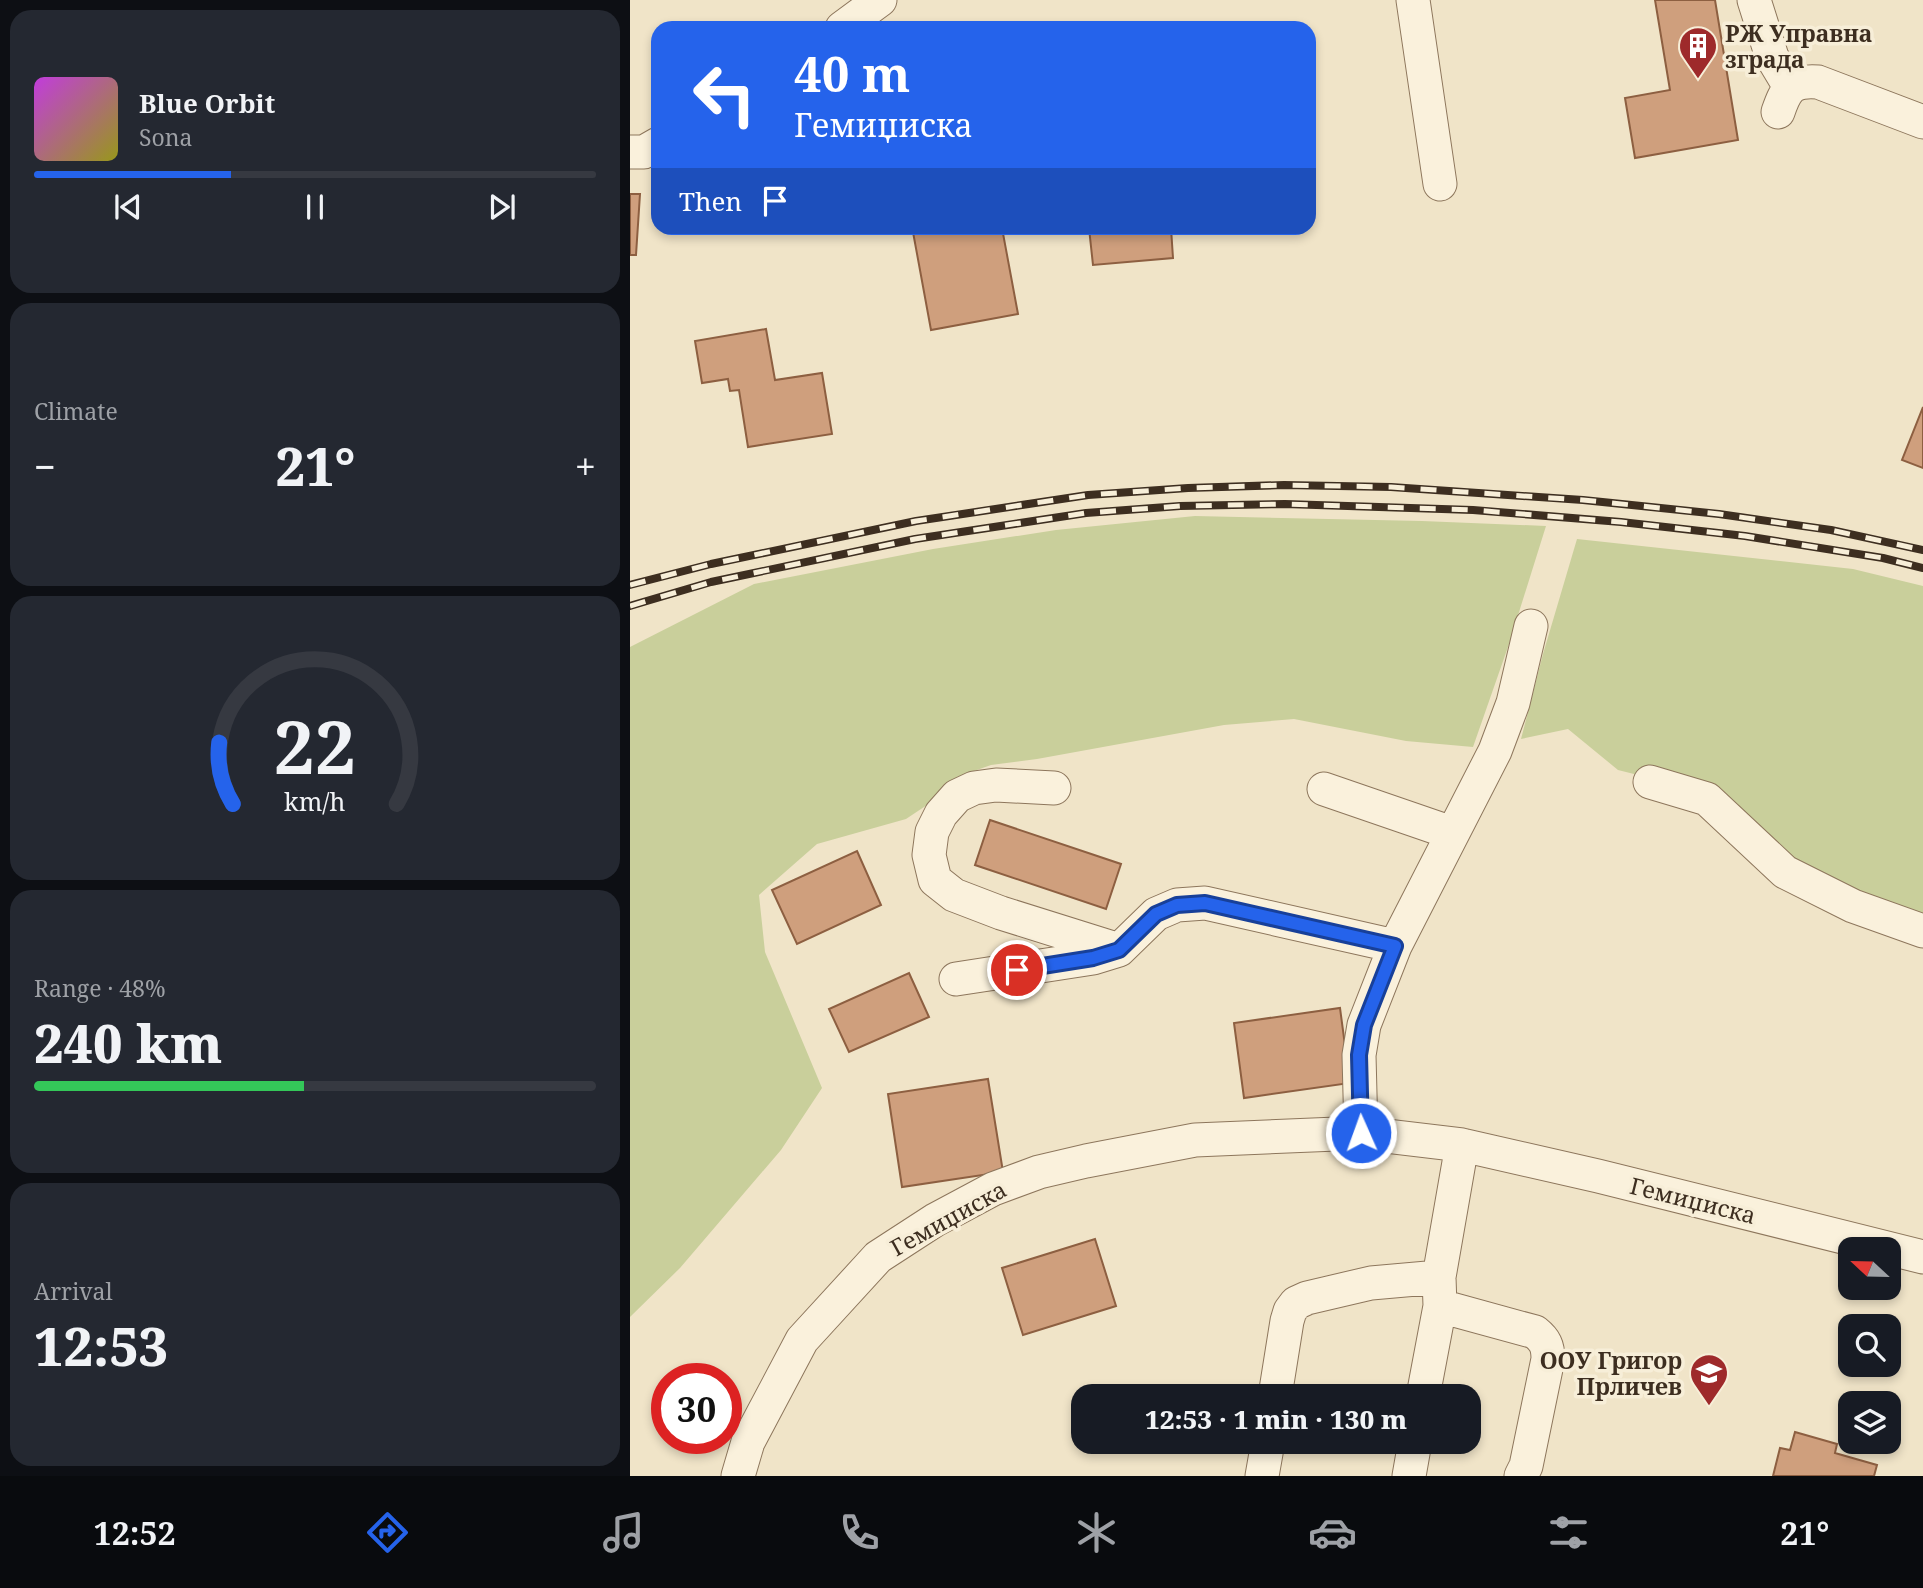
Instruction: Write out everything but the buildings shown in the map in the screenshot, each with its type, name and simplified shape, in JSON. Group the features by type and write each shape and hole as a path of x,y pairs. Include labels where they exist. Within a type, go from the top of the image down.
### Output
{"street":[{"path":"852,21 880,0"},
{"path":"1413,0 1440,184"},
{"path":"1754,0 1784,99 1802,81 1818,82 1923,122"},
{"path":"630,152 644,152 651,148"},
{"path":"1361,1133 1359,1055 1364,1025 1395,946 1495,751 1513,703 1531,626"},
{"path":"1650,782 1707,799 1785,872 1853,906 1923,931"},
{"path":"1054,788 996,785 974,788 957,796 941,814 932,832 929,855 934,880 954,895 1000,913 1119,950"},
{"path":"1324,789 1452,833"},
{"path":"956,979 1093,958 1119,950 1156,914 1177,905 1205,903 1395,946"},
{"name":"Гемиџиска","path":"738,1476 748,1442 802,1340 878,1257 935,1220 993,1189 1039,1172 1195,1140 1361,1133 1462,1145 1923,1257"},
{"path":"1425,1384 1462,1145"},
{"path":"1277,1384 1287,1321 1296,1303 1371,1283 1439,1292 1535,1332 1548,1347 1548,1359 1526,1466 1521,1476"},
{"path":"1262,1476 1266,1454"},
{"path":"1409,1476 1413,1454"}],"green space":[{"path":"1195,516 1546,526 1473,747 1406,741 1294,719 1224,725 991,765 957,777 933,801 906,819 817,844 759,895 765,952 822,1088 781,1150 680,1268 630,1317 630,647 754,584 933,549 1056,530"},
{"path":"1577,539 1853,569 1923,586 1923,918 1804,870 1726,797 1618,770 1568,729 1521,739"}],"railway":[{"path":"630,585 711,564 916,521 1088,495 1284,485 1391,487 1583,500 1719,514 1831,530 1923,550"},
{"path":"630,606 711,582 915,539 1086,513 1180,506 1285,504 1473,510 1621,522 1745,536 1883,558 1923,568"}],"place":[{"name":"РЖ Управна зграда","path":"1698,80"},
{"name":"ООУ Григор Прличев","path":"1709,1407"}],"route":[{"path":"1017,970 1093,958 1119,950 1156,914 1177,905 1205,903 1395,946 1364,1025 1359,1055 1361,1133"}]}
